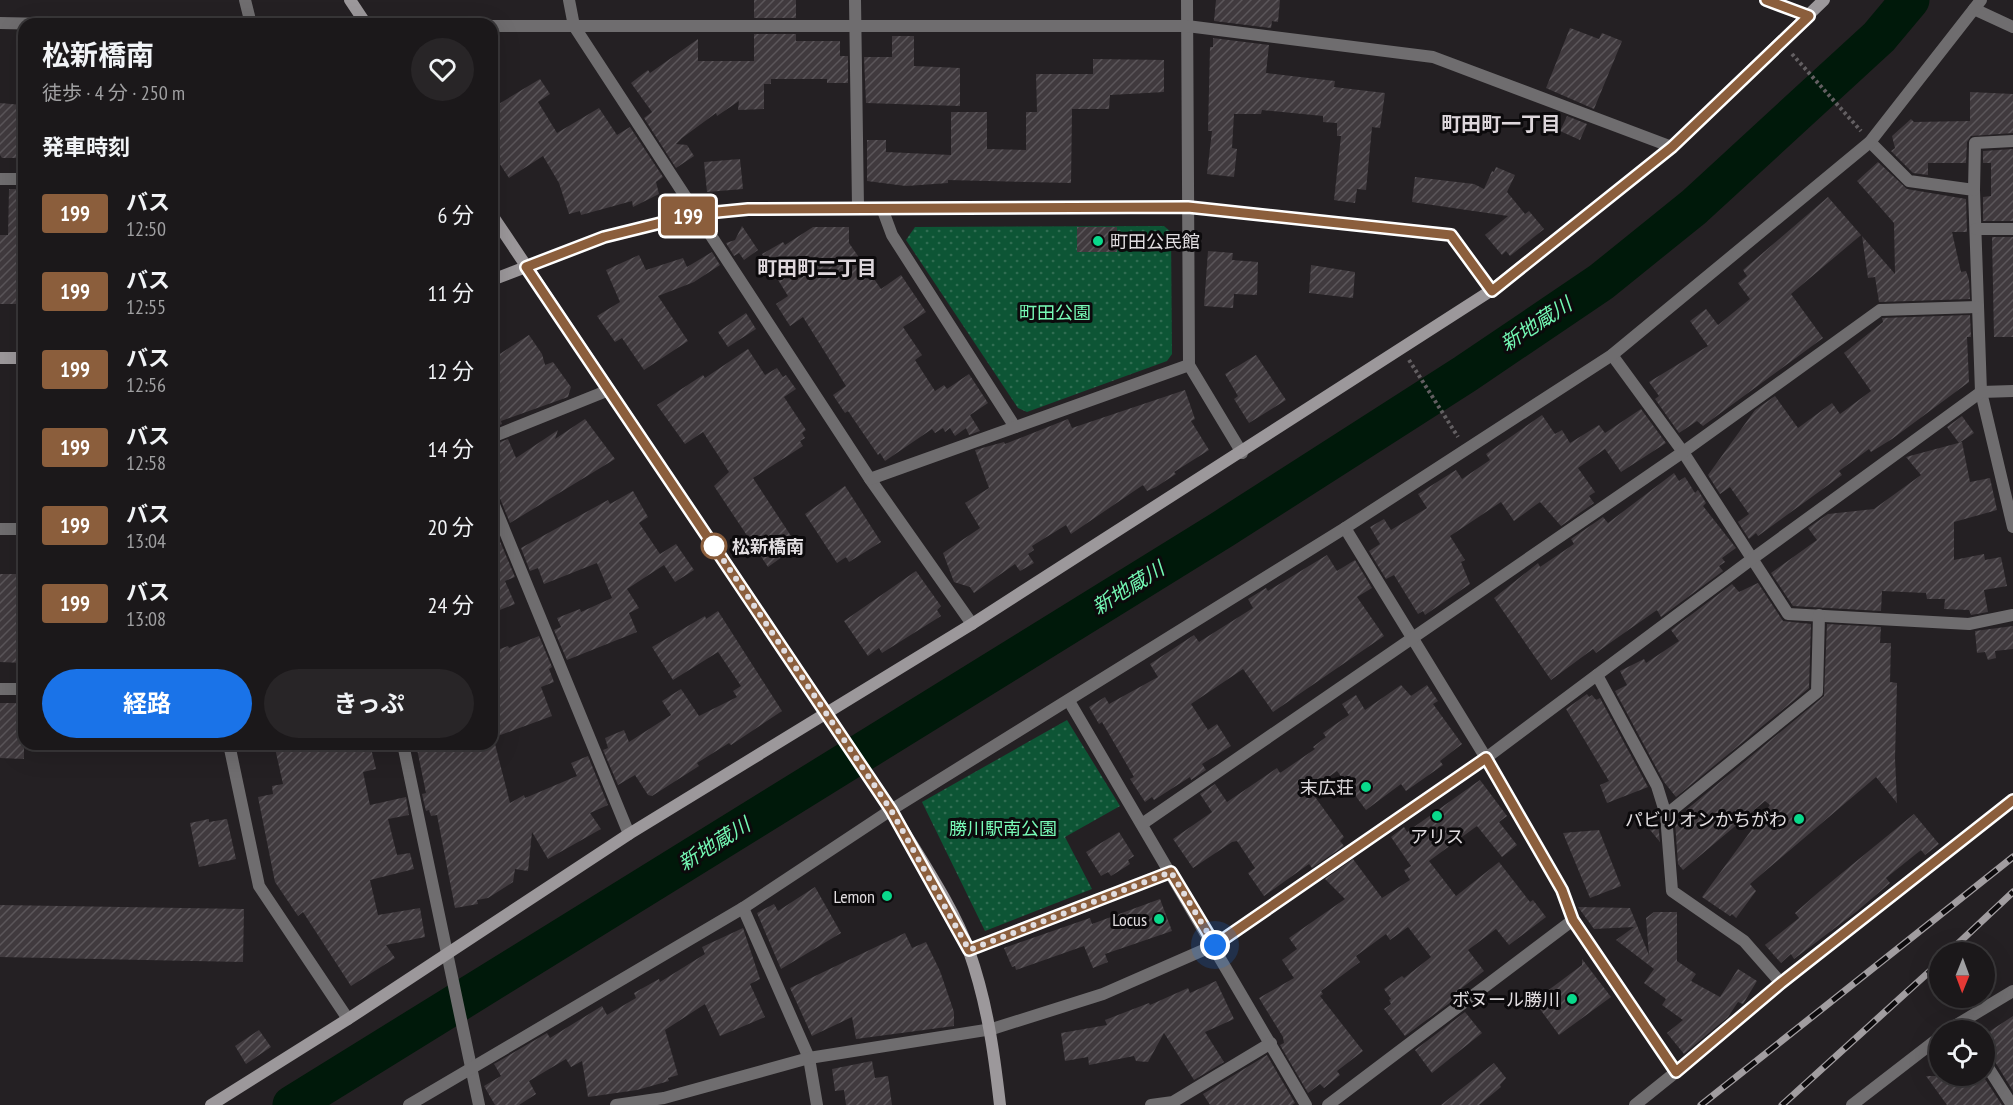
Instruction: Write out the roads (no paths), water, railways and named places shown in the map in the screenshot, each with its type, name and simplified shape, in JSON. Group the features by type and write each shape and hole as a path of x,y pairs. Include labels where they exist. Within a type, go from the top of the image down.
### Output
{"street":[{"path":"245,0 250,18"},
{"path":"350,0 362,18"},
{"path":"569,0 574,26 870,479 972,624"},
{"path":"855,0 858,207"},
{"path":"1187,0 1189,365 1242,453"},
{"path":"1766,0 1809,16"},
{"path":"211,1105 629,834 828,715 1242,453 1492,291 1672,147 1824,0"},
{"path":"409,1105 742,908 890,809 1069,701 1345,528 1612,355 1702,284 1870,142 1978,4 2013,27"},
{"path":"0,23 18,23"},
{"path":"498,26 1187,26 1432,57 1672,147"},
{"path":"2013,141 1975,142 1974,190 1981,392 2013,527"},
{"path":"1870,142 1909,181 1974,190"},
{"path":"0,178 18,179"},
{"path":"498,278 604,237 697,214 748,209 858,207 1188,207 1451,235 1492,291"},
{"path":"882,208 892,235 1015,427"},
{"path":"498,224 890,809 969,950 992,1029 1000,1105"},
{"path":"1976,230 2013,229"},
{"path":"1142,824 1683,452 1880,310 1978,307"},
{"path":"1612,355 1683,452 1788,614 1969,624 2013,615"},
{"path":"0,358 18,358"},
{"path":"870,479 1189,365"},
{"path":"498,435 609,390"},
{"path":"616,1105 664,1098 809,1058 992,1029 1103,994 1215,945 1486,758 1752,559 1981,392 2013,391"},
{"path":"498,515 629,834"},
{"path":"1345,528 1486,758 1562,890 1573,920 1676,1072"},
{"path":"0,529 18,530"},
{"path":"1666,815 1817,692 1819,615"},
{"path":"1597,675 1657,786 1666,815 1672,891 1744,941 1781,983"},
{"path":"0,688 18,689"},
{"path":"1069,701 1215,945 1306,1105"},
{"path":"230,750 259,885 348,1018"},
{"path":"404,750 479,1105"},
{"path":"1635,1105 1781,983 2013,800"},
{"path":"969,950 1171,872"},
{"path":"742,908 809,1058 817,1105"},
{"path":"1328,1105 1573,920"},
{"path":"1971,1020 2013,991"},
{"path":"1151,1105 1173,1102 1271,1043"},
{"path":"1852,1105 1929,1046"},
{"path":"1995,1078 2012,1105"}],"waterway":[{"name":"新地蔵川","path":"292,1105 1223,529 1465,374 1601,282 1694,207 1879,37 1910,0"}],"railway":[{"path":"1701,1105 2013,857"},
{"path":"1960,942 2013,892"},
{"path":"1782,1105 1929,972"}],"place":[{"name":"町田公民館","path":"1098,241"},
{"name":"松新橋南","path":"714,546"},
{"name":"末広荘","path":"1366,787"},
{"name":"アリス","path":"1437,816"},
{"name":"パビリオンかちがわ","path":"1799,819"},
{"name":"Lemon","path":"887,896"},
{"name":"Locus","path":"1159,919"},
{"name":"ボヌール勝川","path":"1572,999"}],"district":[{"name":"町田町一丁目","path":"1501,124"},
{"name":"町田町二丁目","path":"817,268"}],"park label":[{"name":"町田公園","path":"1055,312"},
{"name":"勝川駅南公園","path":"1003,828"}]}
